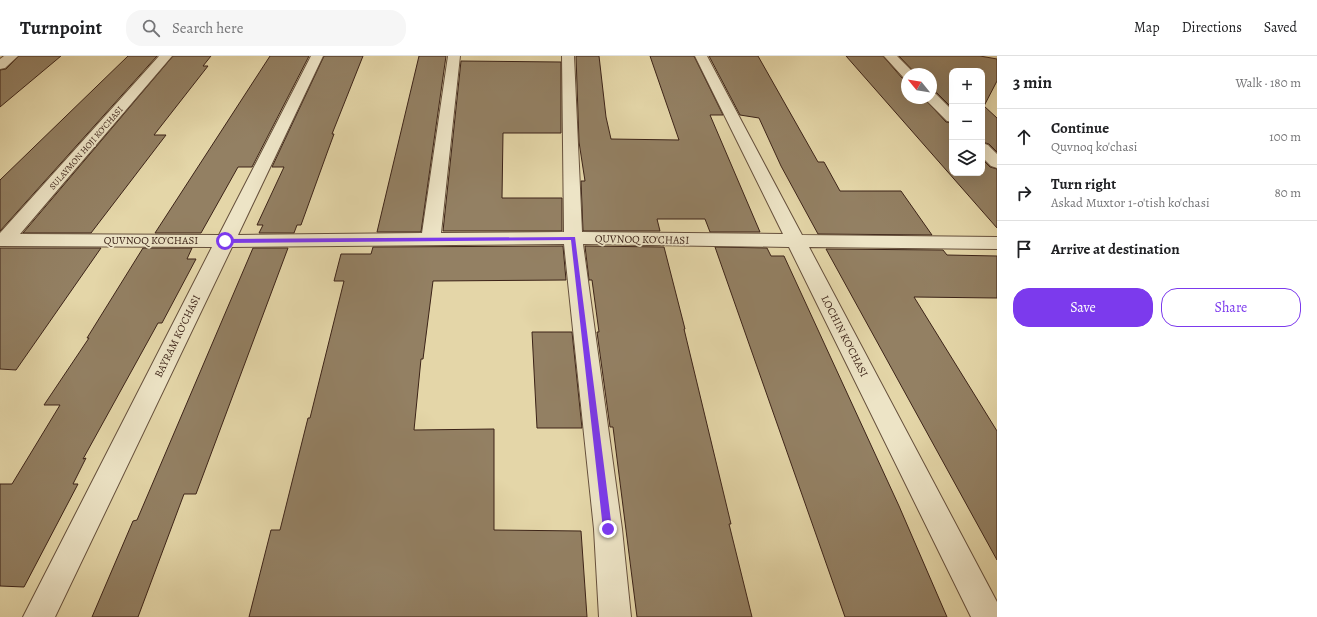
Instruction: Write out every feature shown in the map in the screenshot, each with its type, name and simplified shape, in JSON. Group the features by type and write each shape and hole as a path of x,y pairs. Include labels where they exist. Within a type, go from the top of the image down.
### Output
{"street":[{"path":"0,65 12,56"},
{"name":"SULAYMON HOJI KO'CHASI","path":"3,240 166,56"},
{"name":"BAYRAM KO'CHASI","path":"39,617 317,56"},
{"path":"430,239 454,56"},
{"path":"568,56 573,238 608,529 615,617"},
{"name":"LOCHIN KO'CHASI","path":"702,56 988,617"},
{"path":"890,56 902,68"},
{"path":"937,103 949,115"},
{"path":"985,151 997,163"},
{"name":"QUVNOQ KO'CHASI","path":"3,240 225,241 573,238 997,243"}],"building":[{"path":"19,56 61,56 0,107 0,70 6,69"},
{"path":"128,56 157,56 0,231 0,180"},
{"path":"173,56 211,56 203,66 208,66 154,135 166,135 91,233 23,233"},
{"path":"270,56 309,56 252,167 238,167 201,233 155,233"},
{"path":"324,56 363,56 332,134 334,134 301,225 297,225 294,233 259,233 263,225 257,225 284,167 272,167"},
{"path":"419,56 446,56 421,232 377,232"},
{"path":"576,56 599,56 606,117 611,139 679,140 650,56 694,56 723,115 710,115 760,232 710,232 705,219 657,219 660,231 583,231 581,181 585,181 579,142"},
{"path":"709,56 758,56 818,162 824,162 840,191 901,191 932,235 818,234 781,166 759,118 740,115"},
{"path":"846,56 883,56 901,77 901,104 930,104 946,122 949,122 949,173"},
{"path":"899,56 980,56 997,59 997,81 985,104 985,68 949,68 949,105 937,93 937,68 910,68"},
{"path":"461,61 561,62 561,133 503,133 502,198 562,198 562,231 443,231"},
{"path":"985,107 997,118 997,152 989,144 985,143"},
{"path":"985,162 990,167 997,169 997,228 951,176 985,176"},
{"path":"563,246 566,280 433,281 423,359 421,359 414,430 494,429 494,530 581,531 587,617 249,617 271,530 280,530 308,418 310,418 344,281 334,281 341,254 371,254 373,247"},
{"path":"585,246 664,247 685,329 731,524 729,524 752,617 637,617 613,427 610,427 597,332 599,332 592,280 589,280"},
{"path":"715,247 767,248 771,256 784,256 899,506 947,617 845,617"},
{"path":"0,248 101,248 16,370 0,369"},
{"path":"143,248 192,248 187,259 196,259 162,323 158,323 83,459 86,458 73,484 78,484 24,587 0,586 0,484 12,484 60,405 44,405 89,338 87,338"},
{"path":"253,248 288,248 196,494 184,494 138,617 92,617 133,521 137,520"},
{"path":"826,249 943,250 947,255 997,256 997,298 914,297 997,431 997,560"},
{"path":"532,332 572,332 582,428 537,428"}],"route":[{"path":"225,241 573,238 608,529"}]}
